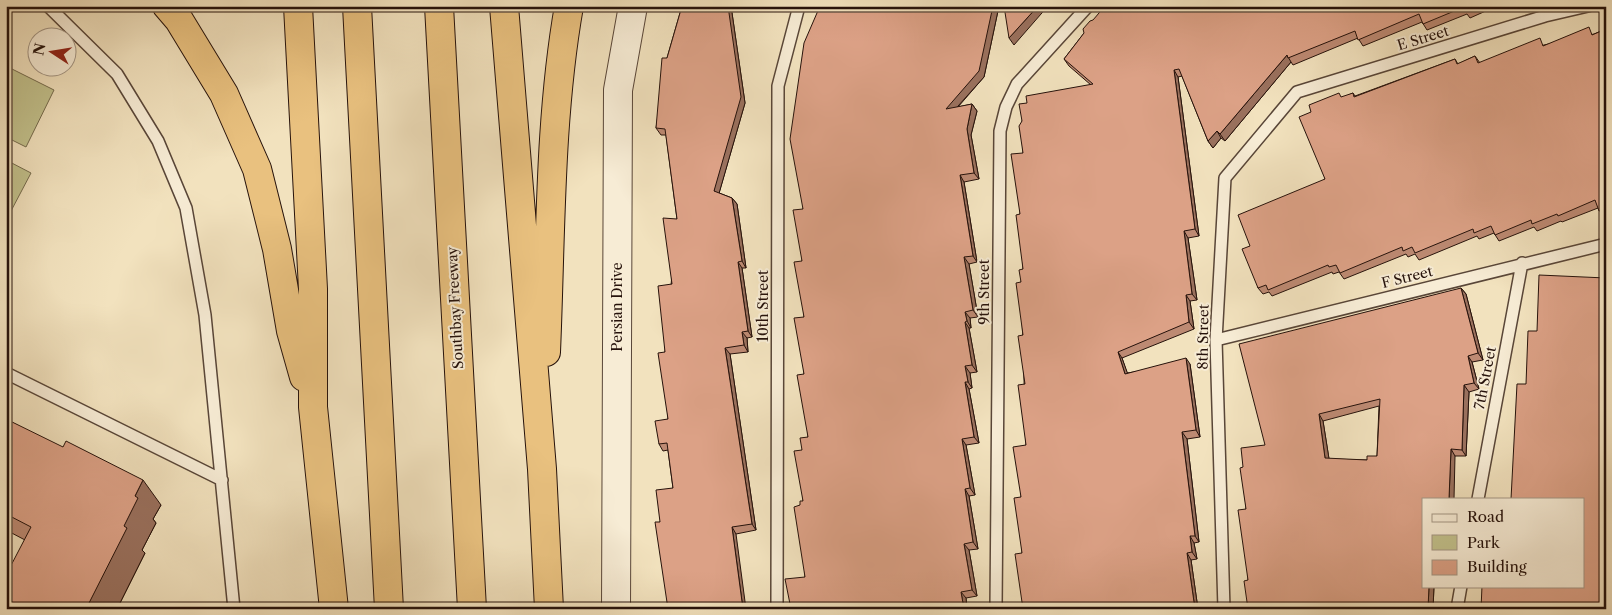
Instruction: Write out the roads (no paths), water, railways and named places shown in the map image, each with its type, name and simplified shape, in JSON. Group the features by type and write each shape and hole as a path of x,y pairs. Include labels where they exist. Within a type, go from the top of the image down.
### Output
{"highway":[{"path":"167,6 179,20 224,94 257,169 277,249 291,330 313,408"},
{"path":"298,6 313,288 313,408 334,609"},
{"path":"357,6 389,609"},
{"name":"Southbay Freeway","path":"439,6 472,609"},
{"path":"504,6 542,469 549,609"},
{"path":"542,469 556,116 560,53 569,6"}],"street":[{"name":"Persian Drive","path":"616,609 618,90 633,6"}],"lane":[{"path":"48,6 117,74 158,141 186,208 205,315 234,609"},
{"name":"10th Street","path":"777,609 778,86 799,6"},
{"name":"9th Street","path":"996,609 1000,131 1006,107 1018,84 1088,6"},
{"name":"E Street","path":"1297,92 1545,16 1588,6"},
{"name":"8th Street","path":"1224,609 1216,340 1224,178 1297,92"},
{"name":"F Street","path":"1216,340 1522,263 1606,244"},
{"name":"7th Street","path":"1478,498 1522,263"},
{"path":"6,373 222,480"},
{"path":"1457,609 1461,588"}]}
